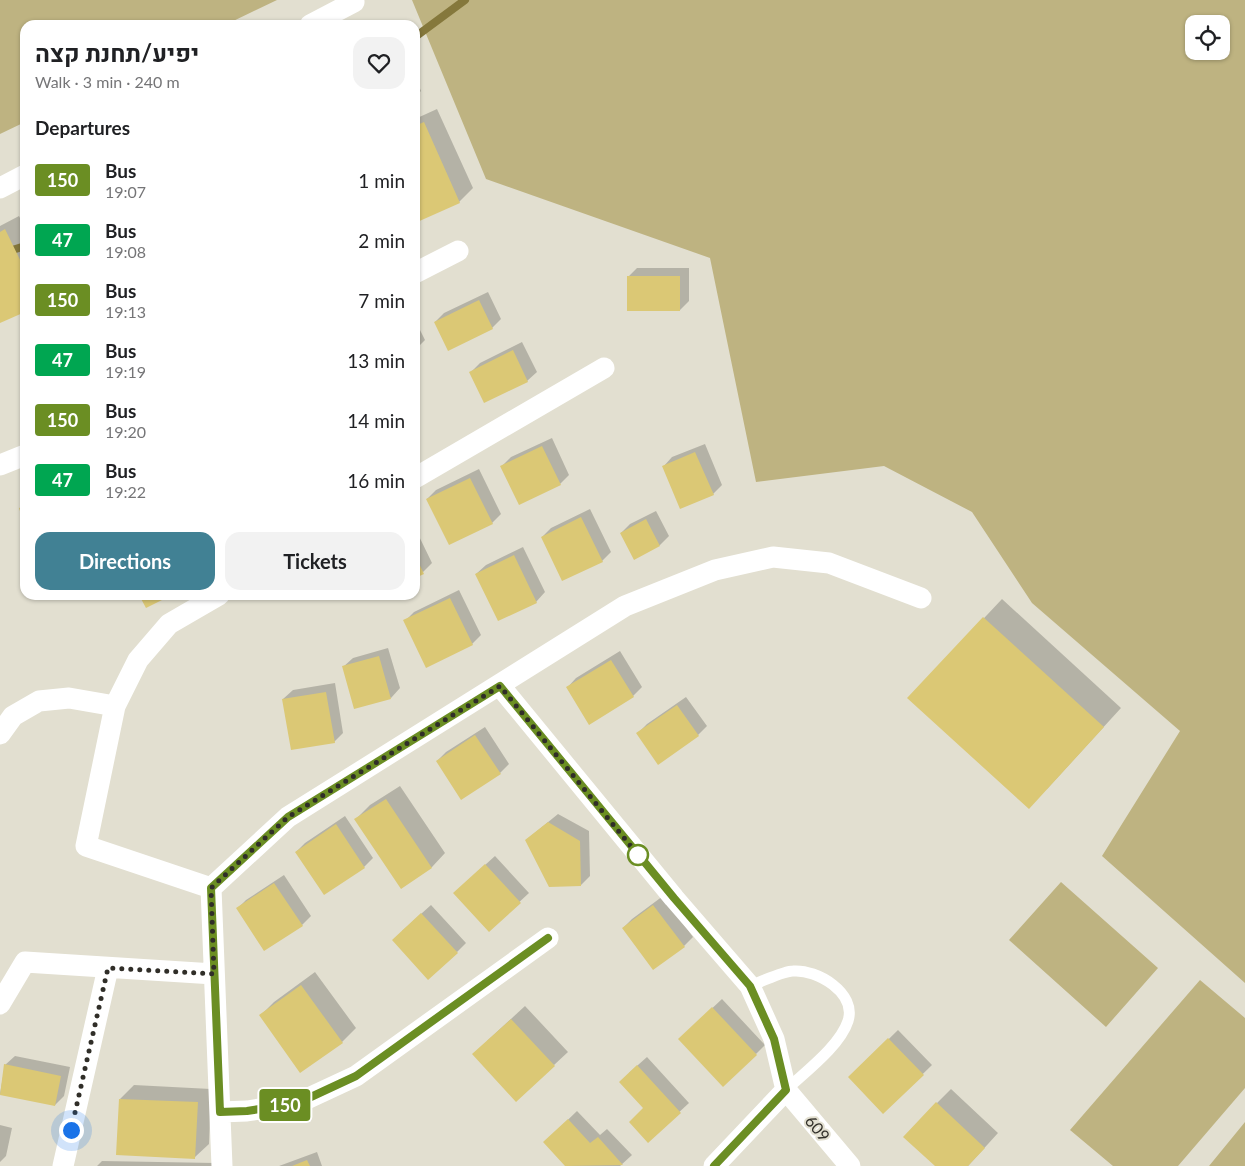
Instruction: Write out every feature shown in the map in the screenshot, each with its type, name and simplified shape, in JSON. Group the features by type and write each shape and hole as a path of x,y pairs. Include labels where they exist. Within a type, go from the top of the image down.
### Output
{"street":[{"path":"320,20 354,2"},
{"path":"0,188 20,178"},
{"path":"420,270 458,251"},
{"path":"420,475 604,368"},
{"path":"0,465 20,457"},
{"path":"222,1166 211,888 288,817 625,606 715,570 773,557 829,563 921,598"},
{"path":"210,600 169,624 138,660 115,706 86,846 211,888"},
{"path":"500,686 674,898 750,986 774,1039 786,1090 714,1166"},
{"path":"0,734 13,716 39,701 69,698 115,706"},
{"path":"220,1112 247,1111 298,1103 356,1076 548,938"},
{"path":"0,1004 24,962 214,974"},
{"path":"63,1166 108,968"},
{"name":"609","path":"786,1090 850,1166"}],"lane":[{"path":"750,986 793,971 818,975 840,990 847,1003 848,1020 835,1044 786,1090"}],"shaded area":[{"path":"0,0 277,0 235,20 20,20 20,124 0,134"},
{"path":"412,0 1245,0 1245,983 1102,856 1180,731 1032,603 972,512 884,466 756,482 710,258 486,179"},
{"path":"1061,882 1158,968 1106,1027 1009,940"},
{"path":"1200,980 1245,1018 1245,1088 1178,1166 1113,1166 1070,1130"},
{"path":"1245,1122 1245,1166 1209,1166"}],"building":[{"path":"424,122 460,203 420,221 420,124"},
{"path":"5,229 20,260 20,314 0,323 0,232"},
{"path":"627,276 680,276 680,311 627,311"},
{"path":"479,300 493,329 448,351 434,322"},
{"path":"513,350 528,382 484,403 469,372"},
{"path":"542,446 561,485 519,505 500,466"},
{"path":"695,452 714,495 680,509 662,466"},
{"path":"470,478 493,524 449,545 426,499"},
{"path":"581,517 603,562 562,581 541,537"},
{"path":"646,519 660,546 634,560 620,533"},
{"path":"514,555 537,603 498,621 475,574"},
{"path":"420,566 424,574 420,576"},
{"path":"450,598 473,645 426,668 403,620"},
{"path":"142,600 162,600 146,608"},
{"path":"983,617 1104,727 1029,809 907,698"},
{"path":"379,656 391,699 354,709 342,666"},
{"path":"611,660 634,697 589,725 566,687"},
{"path":"326,692 335,743 291,750 282,699"},
{"path":"677,705 699,736 658,765 636,733"},
{"path":"475,735 501,774 461,800 436,761"},
{"path":"386,799 432,868 401,889 354,819"},
{"path":"548,822 580,841 581,886 549,887 525,840"},
{"path":"336,824 365,868 324,895 295,852"},
{"path":"485,864 521,903 489,932 453,893"},
{"path":"274,883 303,926 264,951 236,908"},
{"path":"653,905 685,947 653,970 622,928"},
{"path":"421,913 458,953 428,980 392,940"},
{"path":"301,985 343,1043 300,1073 259,1015"},
{"path":"712,1007 757,1055 723,1087 678,1039"},
{"path":"511,1019 555,1066 516,1102 472,1054"},
{"path":"888,1038 924,1075 883,1114 848,1077"},
{"path":"4,1064 61,1076 55,1106 0,1095"},
{"path":"637,1065 681,1113 648,1143 629,1122 643,1108 619,1082"},
{"path":"119,1099 198,1102 195,1159 116,1155"},
{"path":"936,1102 985,1148 968,1166 935,1166 903,1137"},
{"path":"568,1119 590,1143 598,1137 623,1165 565,1166 543,1142"},
{"path":"307,1160 310,1166 292,1166"}],"waterway":[{"path":"420,33 465,0"},
{"path":"0,254 20,248"}],"bus line":[{"name":"150","path":"548,938 356,1076 298,1103 247,1111 220,1112 211,888 288,817 500,686 674,898 750,986 774,1039 786,1090 722,1160 714,1166"}],"route":[{"path":"71,1130 108,968 214,974 211,888 288,817 500,686 638,855"}]}
